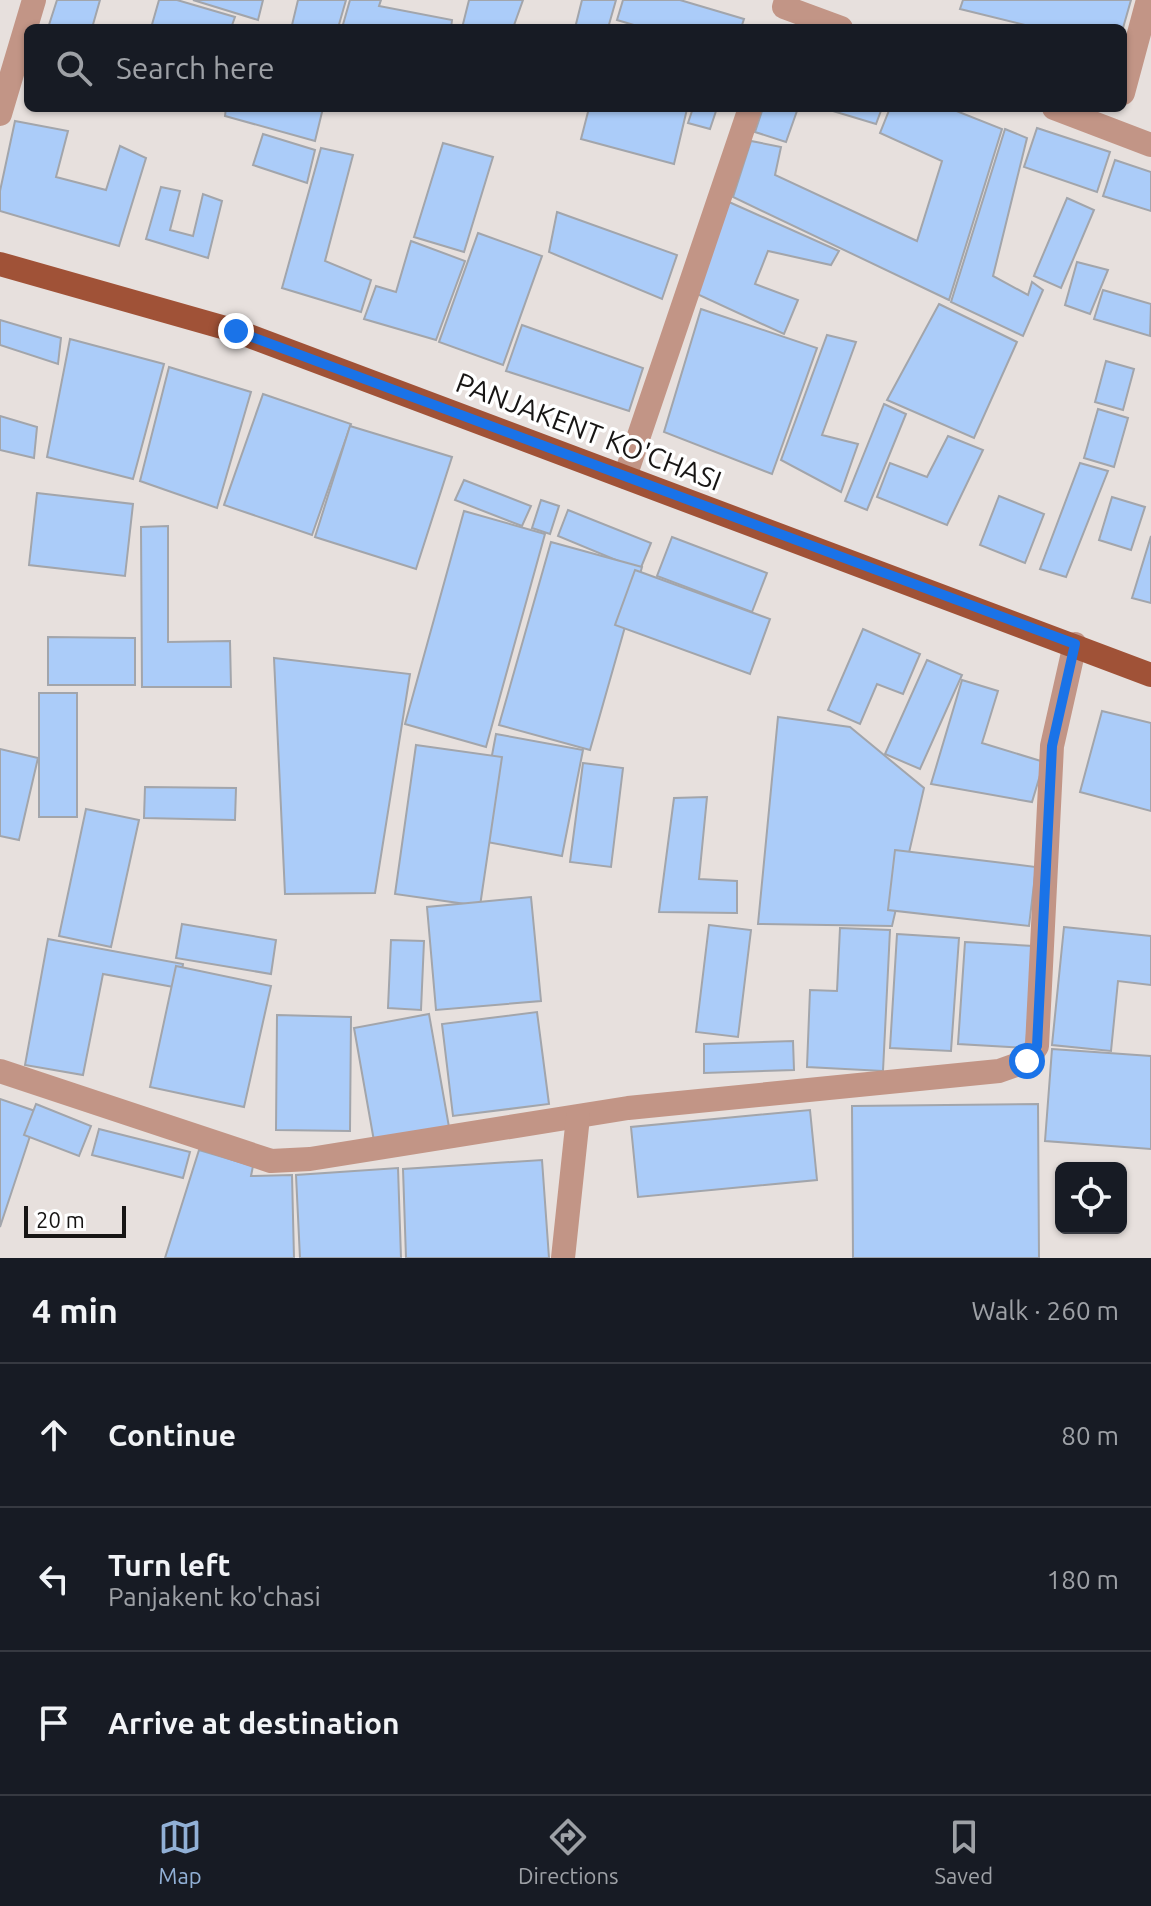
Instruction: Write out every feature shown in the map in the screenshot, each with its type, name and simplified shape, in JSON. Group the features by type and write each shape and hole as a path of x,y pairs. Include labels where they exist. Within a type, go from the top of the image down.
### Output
{"main road":[{"name":"PANJAKENT KO'CHASI","path":"0,264 236,331 1151,675"}],"street":[{"path":"27,24 34,0"},
{"path":"1127,78 1148,0"},
{"path":"783,12 826,24"},
{"path":"0,114 24,34"},
{"path":"625,477 749,112"},
{"path":"1077,112 1116,119 1151,145"},
{"path":"0,1071 271,1161 310,1159 628,1108 999,1071 1027,1061 1037,1046 1052,746 1075,644"},
{"path":"563,1258 578,1117"}],"building":[{"path":"57,0 100,0 93,24 49,24"},
{"path":"159,0 177,0 235,17 232,24 152,24"},
{"path":"193,0 263,0 258,20"},
{"path":"298,0 346,0 339,24 292,24"},
{"path":"350,0 381,0 379,6 452,20 452,24 343,24"},
{"path":"469,0 523,0 514,24 463,24"},
{"path":"582,0 616,0 609,24 576,24"},
{"path":"623,0 680,0 744,19 742,24 630,24 617,20"},
{"path":"963,0 1131,0 1124,24 1021,24 960,9"},
{"path":"226,112 322,112 315,141 225,116"},
{"path":"588,112 686,112 674,164 581,139"},
{"path":"692,112 716,112 710,129 688,123"},
{"path":"762,112 797,112 786,142 755,132"},
{"path":"836,112 880,112 876,124"},
{"path":"888,112 959,112 1002,129 949,300 733,197 751,141 781,147 775,175 917,241 942,161 880,133"},
{"path":"15,121 68,131 56,177 106,190 120,146 146,158 119,246 0,211 0,191"},
{"path":"1037,128 1110,152 1097,192 1024,167"},
{"path":"1005,129 1027,138 993,276 1028,295 1032,282 1043,290 1023,336 951,302"},
{"path":"263,134 315,150 307,183 253,165"},
{"path":"443,143 493,157 464,252 414,237"},
{"path":"321,148 353,155 325,261 371,280 361,312 282,288"},
{"path":"1115,160 1151,172 1151,211 1103,196"},
{"path":"161,187 180,191 170,230 193,236 203,194 222,201 208,258 146,239"},
{"path":"1067,198 1094,210 1061,288 1034,276"},
{"path":"729,202 839,251 831,265 768,251 755,284 798,300 784,334 697,294"},
{"path":"557,212 677,255 662,299 549,252"},
{"path":"478,233 542,256 503,365 439,342"},
{"path":"411,241 465,261 436,340 364,319 376,286 396,292"},
{"path":"1077,262 1108,270 1090,314 1065,305"},
{"path":"1103,290 1151,304 1150,336 1094,319"},
{"path":"939,304 1017,342 974,438 887,400"},
{"path":"701,309 817,348 772,474 664,432"},
{"path":"0,320 61,338 58,364 0,345"},
{"path":"522,325 643,368 629,411 506,371"},
{"path":"827,335 856,342 822,435 858,444 841,492 781,460"},
{"path":"70,339 164,364 133,479 47,457"},
{"path":"1106,361 1134,369 1123,410 1095,402"},
{"path":"169,367 251,392 217,508 140,481"},
{"path":"263,394 351,424 312,535 224,505"},
{"path":"884,404 906,414 867,510 845,501"},
{"path":"1098,409 1128,418 1114,467 1084,458"},
{"path":"0,416 37,427 34,458 0,450"},
{"path":"350,426 452,457 416,569 315,537"},
{"path":"948,436 983,450 947,525 877,497 890,463 927,477"},
{"path":"1080,463 1108,471 1066,577 1040,569"},
{"path":"464,480 531,506 522,526 455,500"},
{"path":"37,493 133,504 125,576 29,565"},
{"path":"999,496 1044,514 1025,563 980,545"},
{"path":"1112,497 1145,507 1131,550 1099,540"},
{"path":"541,500 559,506 550,534 532,528"},
{"path":"568,510 651,543 640,570 558,536"},
{"path":"464,511 545,534 486,747 405,724"},
{"path":"168,526 168,642 230,641 231,687 142,687 141,527"},
{"path":"1151,536 1151,603 1132,598"},
{"path":"672,537 767,573 752,612 657,576"},
{"path":"551,542 642,567 590,750 499,725"},
{"path":"635,570 770,619 750,674 615,625"},
{"path":"863,629 920,654 903,694 877,684 860,724 828,710"},
{"path":"48,637 135,638 135,685 48,685"},
{"path":"274,658 410,674 375,893 285,894"},
{"path":"927,660 962,675 920,769 885,754"},
{"path":"962,680 998,691 982,743 1044,762 1032,802 931,784"},
{"path":"39,693 77,693 77,817 39,817"},
{"path":"1102,711 1151,723 1151,811 1080,792"},
{"path":"778,717 850,727 924,788 892,926 758,924"},
{"path":"496,734 583,750 562,856 476,840"},
{"path":"416,745 502,757 480,906 395,894"},
{"path":"0,749 38,758 19,840 0,836"},
{"path":"583,763 623,768 611,867 570,862"},
{"path":"145,787 236,788 235,820 144,818"},
{"path":"707,797 699,879 737,881 737,913 659,912 674,798"},
{"path":"86,809 139,820 111,947 59,936"},
{"path":"895,850 1036,867 1029,926 888,910"},
{"path":"531,897 541,1001 436,1010 427,907"},
{"path":"182,924 276,940 271,974 176,958"},
{"path":"709,925 751,930 738,1037 696,1032"},
{"path":"1064,927 1151,936 1151,985 1118,981 1111,1051 1052,1045"},
{"path":"840,928 890,930 883,1071 807,1067 810,990 837,991"},
{"path":"897,934 959,938 951,1051 890,1048"},
{"path":"48,939 183,964 179,988 103,974 83,1075 25,1065"},
{"path":"391,940 424,941 421,1010 388,1008"},
{"path":"965,942 1033,946 1026,1048 958,1044"},
{"path":"176,966 271,986 244,1107 150,1087"},
{"path":"537,1012 549,1104 453,1116 442,1024"},
{"path":"429,1014 449,1127 374,1141 354,1028"},
{"path":"277,1015 351,1017 350,1131 276,1130"},
{"path":"793,1041 794,1070 704,1073 704,1044"},
{"path":"1052,1049 1151,1056 1151,1149 1045,1141"},
{"path":"0,1099 38,1112 0,1227"},
{"path":"36,1104 91,1126 79,1156 24,1135"},
{"path":"1038,1104 1039,1258 853,1258 852,1106"},
{"path":"810,1110 817,1180 638,1197 631,1127"},
{"path":"99,1129 190,1152 183,1178 92,1155"},
{"path":"199,1150 253,1166 251,1176 292,1175 294,1258 165,1258"},
{"path":"542,1160 549,1258 406,1258 403,1169"},
{"path":"398,1168 401,1258 300,1258 296,1175"}],"route":[{"path":"236,331 1075,644 1052,746 1037,1046 1027,1061"}]}
